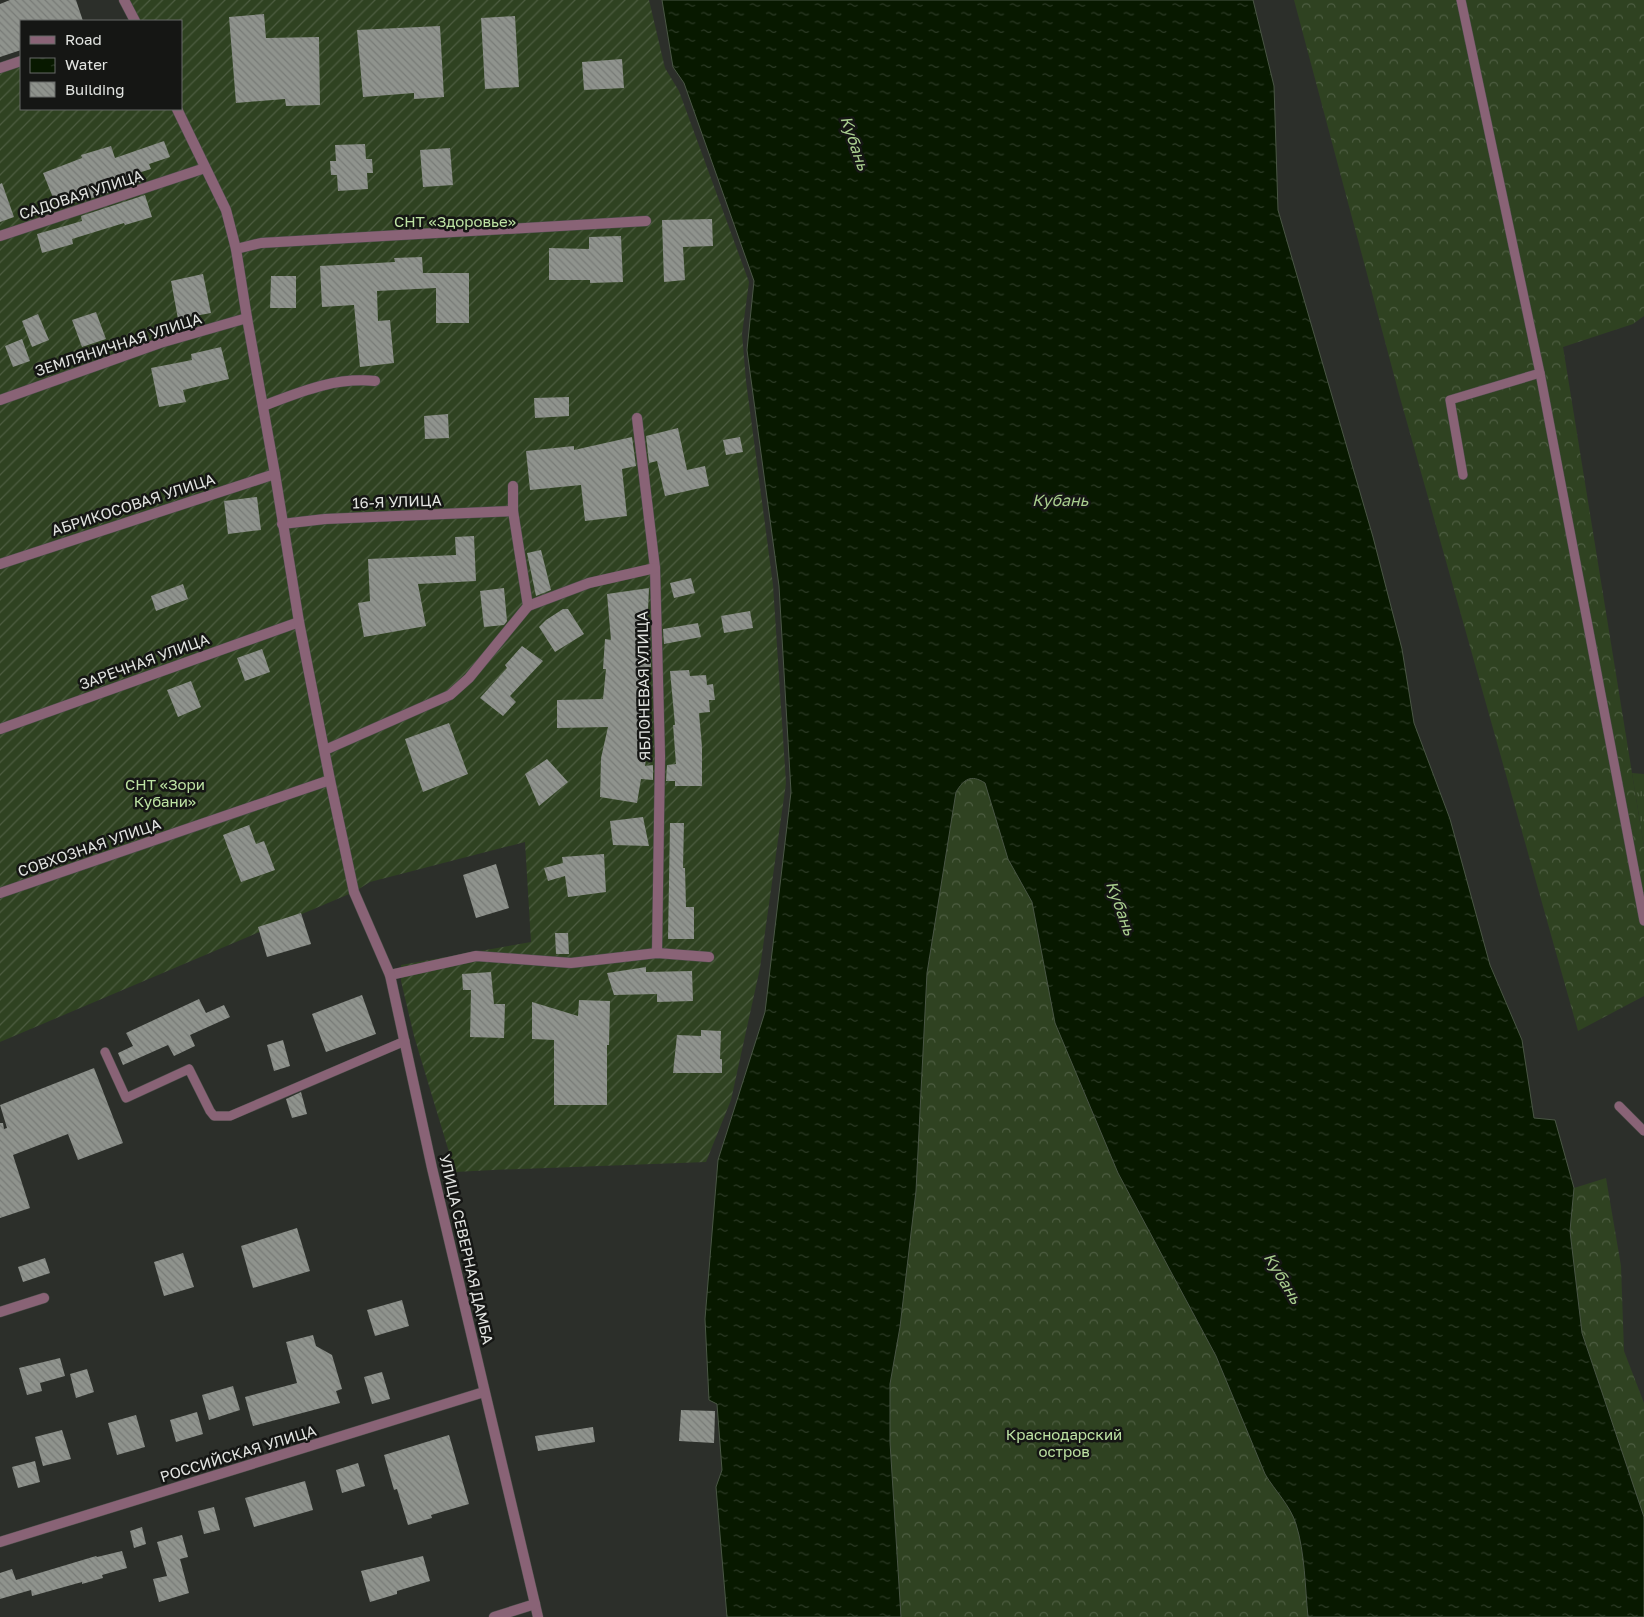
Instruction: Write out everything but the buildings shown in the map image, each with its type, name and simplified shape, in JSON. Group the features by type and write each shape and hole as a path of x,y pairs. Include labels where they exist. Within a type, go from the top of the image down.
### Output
{"street":[{"path":"124,0 134,20"},
{"path":"0,68 20,60"},
{"name":"УЛИЦА СЕВЕРНАЯ ДАМБА","path":"177,110 226,210 236,248 246,318 275,474 299,622 354,892 390,975 432,1168 538,1617"},
{"name":"САДОВАЯ УЛИЦА","path":"0,236 205,168"},
{"path":"236,248 261,243 646,221"},
{"name":"ЗЕМЛЯНИЧНАЯ УЛИЦА","path":"0,400 160,343 246,318"},
{"path":"263,406 329,383 344,380 376,381"},
{"name":"ЯБЛОНЕВАЯ УЛИЦА","path":"637,418 655,568 660,756 656,953"},
{"name":"АБРИКОСОВАЯ УЛИЦА","path":"0,564 275,474"},
{"path":"512,486 513,511 528,606"},
{"name":"16-Я УЛИЦА","path":"282,524 325,519 513,511"},
{"path":"325,750 450,696 468,678 528,606 589,583 655,568"},
{"name":"ЗАРЕЧНАЯ УЛИЦА","path":"0,729 299,622"},
{"name":"СОВХОЗНАЯ УЛИЦА","path":"0,894 330,780"},
{"path":"390,975 476,956 570,963 656,953 709,957"},
{"path":"0,1312 44,1298"},
{"name":"РОССИЙСКАЯ УЛИЦА","path":"0,1542 484,1392"},
{"path":"494,1617 535,1604"},
{"path":"532,1617 535,1604"}],"lane":[{"path":"1461,0 1540,373 1644,921"},
{"path":"1463,475 1450,400 1540,373"},
{"path":"105,1052 126,1098 189,1069 210,1111 214,1116 223,1118 404,1041"},
{"path":"1618,1106 1644,1131"}],"green space":[{"name":"СНТ «Зори Кубани»","path":"124,0 649,0 665,68 679,91 749,282 742,334 746,381 773,585 786,783 760,968 731,1100 706,1162 455,1172 414,1036 401,981 401,965 531,942 525,842 370,882 354,892 0,1042 0,69 20,61 20,110 182,110 182,20 134,20"},
{"path":"1294,0 1644,0 1644,316 1633,324 1563,347 1644,847 1644,996 1578,1031 1399,394"},
{"path":"1632,773 1644,774 1644,847"},
{"name":"Краснодарский остров","path":"969,779 978,779 985,783 1008,859 1032,902 1042,953 1081,1086 1118,1173 1216,1356 1265,1474 1286,1504 1296,1524 1304,1570 1308,1617 901,1617 890,1442 890,1384 900,1327 927,973 956,792 962,783"},
{"path":"1606,1178 1621,1266 1624,1351 1644,1403 1644,1517 1582,1333 1570,1231 1574,1188"}],"water":[{"name":"Кубань","path":"662,0 1253,0 1274,86 1278,210 1373,537 1402,649 1414,723 1450,819 1490,965 1522,1040 1534,1118 1555,1120 1574,1188 1570,1231 1582,1333 1644,1517 1644,1617 1308,1617 1304,1570 1296,1524 1286,1504 1265,1474 1216,1356 1118,1173 1055,1023 1032,902 1008,859 985,783 972,778 965,781 956,792 927,973 916,1191 900,1327 890,1384 890,1442 901,1617 727,1617 716,1487 722,1470 717,1404 709,1400 705,1319 718,1160 765,1012 791,792 779,586 747,350 754,281 684,83 673,67"}],"park label":[{"name":"СНТ «Здоровье»","path":"455,221"}]}
